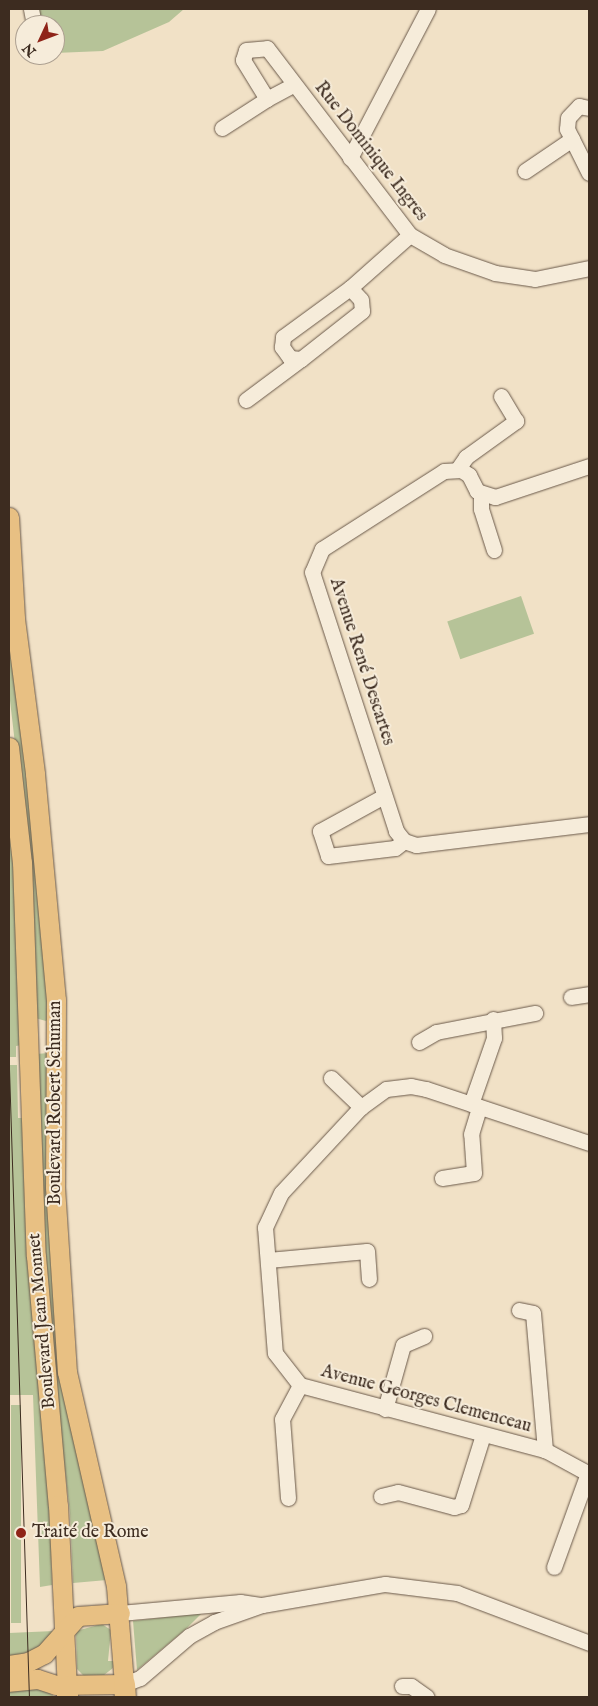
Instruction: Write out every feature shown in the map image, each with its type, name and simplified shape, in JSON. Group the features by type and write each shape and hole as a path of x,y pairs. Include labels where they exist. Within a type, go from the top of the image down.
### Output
{"main road":[{"name":"Boulevard Robert Schuman","path":"9,517 15,619 35,774 56,1000 55,1187 67,1372 120,1614 125,1691"},
{"name":"Boulevard Jean Monnet","path":"9,747 22,862 36,1256 64,1628 67,1692"},
{"path":"9,1665 28,1662 44,1654 64,1628 78,1616 120,1614"},
{"path":"9,1682 37,1679 67,1692 125,1691"}],"street":[{"path":"350,158 424,11"},
{"name":"Rue Dominique Ingres","path":"267,99 243,60 246,50 267,48 293,86 410,235 444,255 495,273 535,278 589,268"},
{"path":"222,128 267,99 293,86"},
{"path":"589,108 579,106 568,118 567,130 589,174"},
{"path":"525,171 572,138"},
{"path":"301,359 290,358 282,347 283,336 350,288 410,235"},
{"path":"246,400 362,311 361,300 350,288"},
{"path":"494,550 481,509 482,495 469,475 457,470 466,457 516,421 501,396"},
{"path":"482,495 494,497 589,466"},
{"name":"Avenue René Descartes","path":"404,841 396,831 315,585 314,564 322,549 341,535 431,478 457,470"},
{"path":"384,796 320,832 328,856 395,848 404,841 416,845 589,824"},
{"path":"571,998 589,994"},
{"path":"419,1042 436,1032 493,1019 535,1013"},
{"path":"442,1178 474,1173 471,1134 475,1106 494,1038 493,1019"},
{"path":"331,1078 361,1107"},
{"name":"Avenue Georges Clemenceau","path":"589,1143 426,1089 398,1086 373,1096 361,1107 274,1203 265,1227 276,1352 281,1365 300,1384 385,1409 545,1450 589,1474"},
{"path":"268,1260 366,1251 369,1279"},
{"path":"519,1310 533,1313 545,1450"},
{"path":"385,1409 403,1345 424,1336"},
{"path":"288,1498 282,1420 300,1384"},
{"path":"381,1496 398,1492 454,1508 461,1505 483,1435"},
{"path":"554,1567 567,1540 589,1474"},
{"path":"125,1691 189,1636 214,1622 262,1605 369,1585 429,1587 492,1605 589,1643"},
{"path":"120,1614 240,1602 262,1605"},
{"path":"402,1686 412,1686 427,1697"}],"green space":[{"path":"34,9 184,9 169,22 103,51 65,53 65,15 35,15"},
{"path":"521,596 534,634 460,659 447,621"},
{"path":"9,622 37,863 49,1018 46,1021 35,1018 29,864 9,692"},
{"path":"9,804 16,868 22,1045 16,1046 16,1057 9,1057"},
{"path":"49,1053 48,1189 107,1580 73,1583 70,1513 47,1317 36,1054"},
{"path":"9,1065 17,1065 18,1118 24,1118 50,1499 52,1585 40,1587 33,1395 9,1395"},
{"path":"11,1405 21,1405 21,1623 11,1623"},
{"path":"202,1613 187,1628 137,1670 133,1621"},
{"path":"102,1624 111,1630 108,1661 113,1661 113,1668 104,1675 84,1676 77,1669 76,1631"},
{"path":"54,1631 39,1649 9,1658 9,1633"},
{"path":"41,1687 55,1697 9,1697 9,1690"}],"tram line":[{"path":"9,1069 29,1697"}],"place":[{"name":"Traité de Rome","path":"21,1533"}]}
